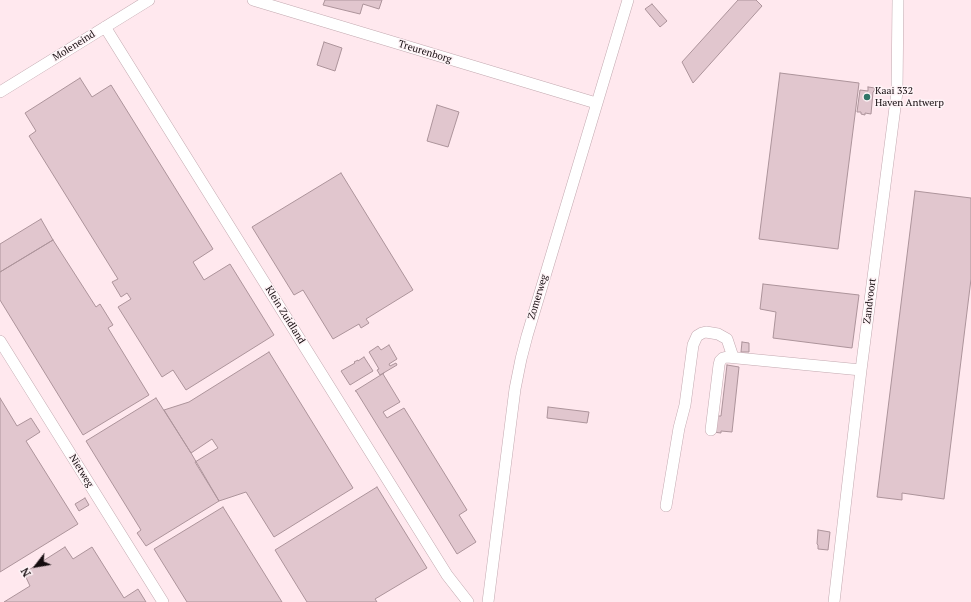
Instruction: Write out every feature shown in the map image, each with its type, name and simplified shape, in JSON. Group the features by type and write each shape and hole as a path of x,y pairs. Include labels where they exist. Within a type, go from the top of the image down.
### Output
{"street":[{"name":"Moleneind","path":"0,92 149,0"},
{"name":"Treurenborg","path":"253,0 596,103"},
{"name":"Zomerweg","path":"488,602 514,396 521,359 596,103 628,0"},
{"name":"Zandvoort","path":"834,602 897,92 898,0"},
{"name":"Klein Zuidland","path":"105,27 447,575 468,602"},
{"path":"666,506 679,428 685,405 693,345 697,336 706,332 718,334 727,339 732,357"},
{"name":"Nietweg","path":"0,341 163,602"},
{"path":"711,430 719,365 723,358 732,357 862,370"}],"shaded area":[{"path":"0,0 971,0 971,602 0,602"}],"building":[{"path":"325,0 382,0 379,9 363,4 360,14 323,5"},
{"path":"738,0 756,0 762,6 693,83 682,62"},
{"path":"652,4 667,21 660,27 645,9"},
{"path":"324,42 342,48 335,71 317,65"},
{"path":"780,73 859,83 838,249 759,239"},
{"path":"80,78 92,97 111,85 213,249 193,262 204,280 230,264 274,335 186,390 173,370 162,377 118,307 131,299 127,293 121,297 112,282 118,279 29,136 36,131 25,113"},
{"path":"868,87 875,88 873,92 871,114 865,113 865,115 861,114 861,112 857,112 860,90 868,91"},
{"path":"437,105 459,112 448,147 427,141"},
{"path":"341,173 413,290 366,319 369,323 361,328 359,324 333,339 303,290 294,295 252,227"},
{"path":"915,191 971,198 971,279 944,499 902,493 902,500 877,497"},
{"path":"41,219 53,240 0,272 0,244"},
{"path":"53,240 96,307 100,304 113,325 108,328 149,395 83,435 0,300 0,272"},
{"path":"763,284 859,295 852,348 773,338 776,312 760,309"},
{"path":"742,342 749,343 749,352 741,352"},
{"path":"389,345 397,359 389,364 390,366 396,363 397,365 380,375 377,370 379,369 369,352 378,346 381,350"},
{"path":"269,352 353,488 274,537 246,492 219,501 195,462 218,448 212,439 191,453 164,410 189,402"},
{"path":"364,357 373,371 350,385 341,371"},
{"path":"727,365 739,367 732,432 713,432 714,416 721,416"},
{"path":"384,373 383,374 400,402 383,412 387,418 404,408 467,510 459,515 476,542 457,554 355,391"},
{"path":"0,398 17,426 31,418 40,432 26,441 78,524 0,572"},
{"path":"156,398 219,501 146,546 137,533 141,530 86,441"},
{"path":"548,407 589,412 587,423 547,418"},
{"path":"377,487 427,568 375,599 377,602 307,602 275,550"},
{"path":"85,498 89,505 79,511 75,504"},
{"path":"223,507 282,602 187,602 154,549"},
{"path":"818,530 830,532 828,550 818,549"},
{"path":"65,547 73,559 92,547 124,598 138,589 146,602 4,602 30,586 24,573"}],"place":[{"name":"Kaai 332 Haven Antwerp","path":"867,97"}]}
